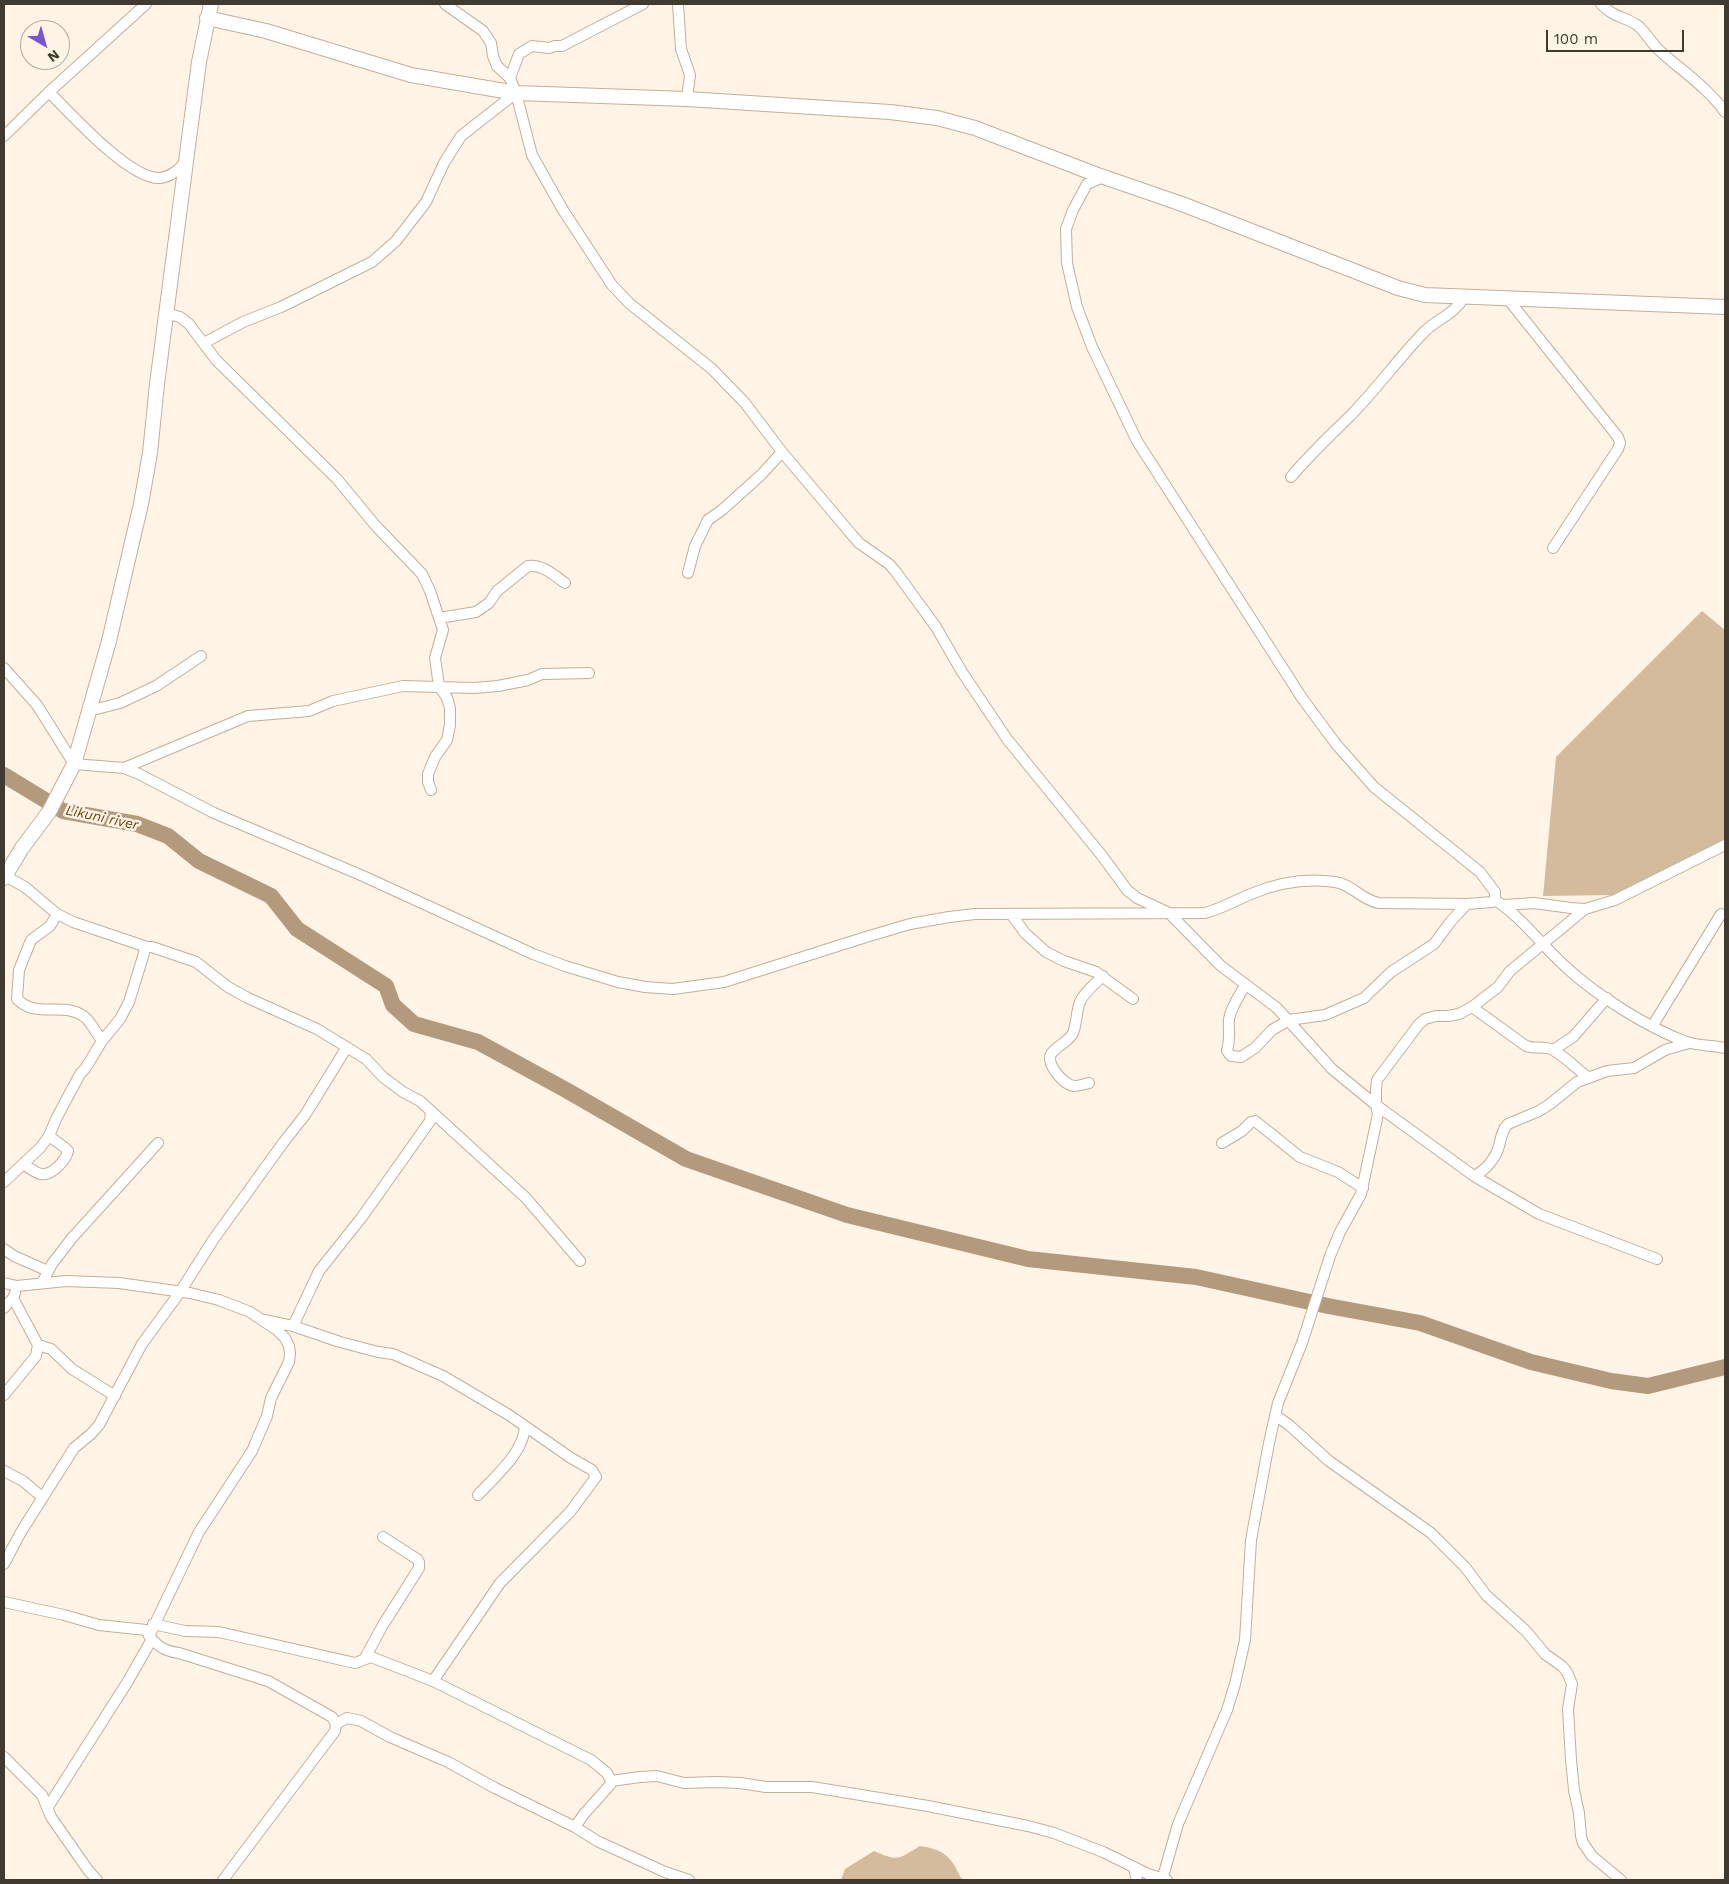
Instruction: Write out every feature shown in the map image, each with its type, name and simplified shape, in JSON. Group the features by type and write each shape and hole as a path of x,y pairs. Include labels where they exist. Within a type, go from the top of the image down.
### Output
{"street":[{"path":"4,136 49,92 146,4"},
{"path":"211,4 199,62 150,452 141,504 109,641 74,764 49,812 8,861 4,877 25,886 57,914 95,931 196,962 228,987 310,1026 366,1058 383,1076 432,1111 526,1198 580,1261"},
{"path":"445,4 483,31 491,43 497,66 510,78 516,93 532,155 563,210 612,285 629,303 712,369 745,403 782,452 859,543 889,564 896,572 936,627 962,672 1007,740 1103,857 1127,890 1137,898 1169,913 1221,966 1277,1008 1332,1069 1376,1105 1474,1176 1539,1214 1656,1258"},
{"path":"510,78 519,54 532,46 549,48 562,46 643,4"},
{"path":"678,4 681,49 690,75 687,99"},
{"path":"1601,4 1609,12 1637,26 1660,51 1705,89 1725,112"},
{"path":"207,18 266,31 412,75 516,93 687,99 890,112 937,118 974,128 1095,174 1106,176 1182,204 1398,288 1425,295 1725,307"},
{"path":"49,92 86,130 120,160 152,177 162,178 175,172 186,162"},
{"path":"204,343 243,322 281,307 372,262 396,240 426,202 444,163 461,136 516,93"},
{"path":"1106,176 1087,184 1073,210 1066,229 1067,263 1077,307 1092,347 1136,441 1302,698 1336,744 1374,787 1480,872 1499,902 1567,969 1607,998 1653,1025 1690,1043 1725,1048"},
{"path":"1291,477 1310,454 1353,412 1427,330 1458,307 1464,297"},
{"path":"1507,298 1618,437 1620,443 1618,449 1553,548"},
{"path":"166,313 180,317 190,324 216,360 337,479 362,510 422,574 430,591 443,630 434,658 439,686 447,698 450,725 447,740 435,757 428,774 431,790"},
{"path":"688,573 695,546 708,520 761,475 782,452"},
{"path":"439,618 476,612 489,603 497,591 528,566 542,568 565,583"},
{"path":"89,711 120,703 156,686 201,656"},
{"path":"4,668 36,705 74,764"},
{"path":"124,768 248,716 309,711 333,701 404,686 474,688 498,686 528,680 542,674 589,673"},
{"path":"74,764 124,768 139,774 214,813 354,872 533,954 618,982 645,987 673,989 724,982 910,924 975,914 1205,913 1253,893 1292,882 1337,882 1344,884 1370,902 1467,904 1499,902 1585,908 1615,900 1725,845"},
{"path":"1246,985 1232,1008 1229,1018 1230,1042 1227,1051 1231,1056 1241,1057 1246,1055 1272,1030 1289,1020 1325,1014 1364,998 1391,972 1434,944 1451,921 1467,904"},
{"path":"611,1781 657,1776 684,1782 724,1782 766,1787 812,1787 928,1806 1028,1826 1080,1842 1164,1880 1178,1824 1227,1710 1235,1684 1245,1640 1251,1540 1275,1415 1305,1335 1330,1256 1363,1188 1365,1167 1378,1114 1376,1105 1377,1080 1419,1024 1425,1019 1453,1015 1472,1007 1498,987 1510,971 1585,908"},
{"path":"57,914 50,926 31,940 19,970 17,999 22,1004 42,1011 68,1009 85,1018 102,1040"},
{"path":"1011,914 1025,933 1046,952 1103,976 1133,999"},
{"path":"1653,1025 1721,914"},
{"path":"4,1182 40,1148 49,1136 80,1074 102,1040 120,1019 129,1002 136,977 148,947"},
{"path":"1089,1083 1073,1086 1066,1083 1052,1067 1050,1060 1051,1054 1069,1039 1073,1032 1080,1002 1103,976"},
{"path":"1552,1050 1573,1037 1607,998"},
{"path":"1472,1007 1526,1046 1535,1049 1544,1048 1552,1050 1590,1077"},
{"path":"1474,1176 1479,1174 1493,1157 1498,1149 1504,1128 1508,1124 1545,1107 1577,1082 1607,1072 1634,1068 1665,1050 1690,1043"},
{"path":"4,1564 42,1497 74,1448 99,1425 142,1344 180,1292 218,1233 305,1115 347,1047"},
{"path":"293,1326 319,1271 362,1217 411,1149 430,1121 432,1111"},
{"path":"1222,1143 1255,1121 1300,1157 1338,1172 1363,1188"},
{"path":"23,1164 40,1174 48,1174 67,1156 68,1151 64,1146 49,1136"},
{"path":"42,1283 48,1271 72,1238 158,1143"},
{"path":"4,1249 14,1256 48,1271"},
{"path":"4,1283 17,1286 66,1281 119,1283 219,1300 250,1312 264,1320 285,1338 290,1354 289,1362 271,1398 267,1416 252,1451 199,1532 128,1682 48,1807"},
{"path":"4,1308 13,1298 17,1286"},
{"path":"4,1395 36,1356 38,1345 13,1298"},
{"path":"264,1320 293,1326 340,1342 393,1354 466,1388 592,1470 596,1477 570,1512 500,1583 433,1681"},
{"path":"38,1345 52,1349 72,1369 115,1396"},
{"path":"1275,1415 1289,1425 1329,1462 1431,1533 1465,1568 1486,1595 1526,1631 1545,1654 1567,1672 1572,1684 1568,1709 1571,1760 1581,1836 1583,1843 1592,1856 1621,1880"},
{"path":"478,1495 522,1442 525,1426"},
{"path":"4,1471 24,1481 42,1497"},
{"path":"365,1658 383,1625 419,1568 420,1562 383,1537"},
{"path":"4,1602 99,1625 146,1630 150,1638 167,1652 179,1653 268,1681 332,1717 336,1724"},
{"path":"154,1624 185,1631 219,1632 356,1663 371,1657 433,1681 591,1760 607,1773 611,1781 608,1789 584,1814 575,1827"},
{"path":"223,1880 334,1731 336,1724 347,1718 362,1721 390,1737 448,1762 495,1788 575,1827 597,1841 665,1872 689,1880"},
{"path":"4,1757 42,1794 51,1817 97,1880"},
{"path":"1134,1868 1138,1880"}],"shaded area":[{"path":"1702,611 1725,630 1725,840 1614,895 1543,896 1556,757"},
{"path":"920,1846 946,1855 954,1864 961,1878 965,1880 841,1880 845,1869 874,1851 889,1857 898,1858"}],"waterway":[{"name":"Likuni river","path":"4,775 63,811 137,824 168,836 199,861 271,896 297,929 386,986 393,1005 414,1024 478,1042 686,1159 847,1215 1028,1259 1196,1277 1328,1306 1420,1323 1531,1362 1611,1381 1648,1386 1725,1367"}]}
